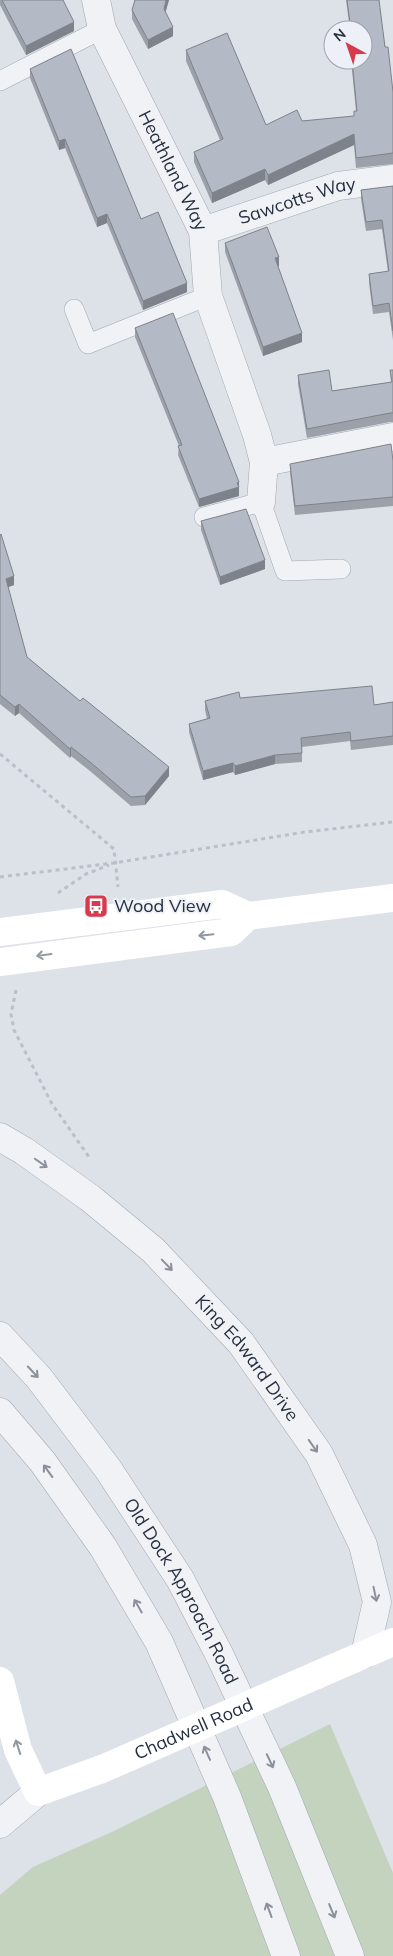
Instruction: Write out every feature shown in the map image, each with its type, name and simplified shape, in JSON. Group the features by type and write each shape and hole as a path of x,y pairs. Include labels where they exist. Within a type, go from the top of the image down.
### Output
{"main road":[{"path":"10,930 222,904 248,916 393,898"},
{"path":"0,962 231,932 248,916"},
{"name":"Chadwell Road","path":"38,1792 102,1769 393,1642"},
{"path":"0,1681 18,1750 38,1792"}],"street":[{"name":"Heathland Way","path":"96,0 102,28 203,231 208,296 257,435 264,462 261,502"},
{"name":"Sawcotts Way","path":"203,231 338,186 393,179"},
{"path":"264,462 393,437"},
{"name":"King Edward Drive","path":"0,1137 90,1198 152,1250 241,1343 318,1454 363,1545 378,1602 365,1654"},
{"name":"Old Dock Approach Road","path":"0,1336 39,1378 108,1469 180,1579 219,1654 282,1787 350,1956"},
{"path":"0,1412 42,1461 103,1547 159,1642 227,1797 286,1956"},
{"name":"Chadwell Road","path":"0,1824 38,1792"}],"lane":[{"path":"0,81 102,28"},
{"path":"74,309 88,344 208,296"},
{"path":"204,517 261,502 285,571 341,569"}],"path":[{"path":"0,754 114,849 114,863 120,895"},
{"path":"0,877 114,863 305,832 393,822"},
{"path":"17,988 11,1014 14,1030 52,1104 98,1171 90,1198"}],"green space":[{"path":"330,1724 393,1873 393,1956 0,1956 0,1895 33,1867 114,1831"}],"building":[{"path":"2,0 63,0 74,22 26,46"},
{"path":"135,0 166,0 164,9 173,27 148,40 132,10"},
{"path":"347,0 379,0 385,47 388,47 393,92 393,153 356,158 354,134 268,175 265,169 212,193 194,152 223,139 186,50 227,33 266,125 297,110 302,121 354,116 354,111 357,111 353,70 373,70 373,20 350,20"},
{"path":"71,49 141,219 158,212 187,283 143,301 107,214 97,218 65,139 59,141 30,69"},
{"path":"393,186 393,331 389,303 373,306 369,274 389,271 382,220 366,222 361,190"},
{"path":"267,227 279,257 275,258 302,333 263,347 225,243"},
{"path":"173,313 239,482 237,483 239,487 199,499 178,446 182,445 135,328"},
{"path":"329,370 332,391 392,382 390,370 393,370 393,413 307,429 298,375"},
{"path":"391,444 393,497 295,506 290,464"},
{"path":"246,509 265,560 220,577 201,521"},
{"path":"1,534 14,576 6,579 27,657 80,701 83,698 169,767 145,796 131,797 71,747 70,749 19,704 15,707 0,695"},
{"path":"372,686 374,705 393,702 393,736 351,741 350,732 301,738 302,753 275,755 235,766 233,763 203,771 189,724 210,718 205,701 239,692 240,698"}],"place":[{"name":"Wood View","path":"96,906"}]}
